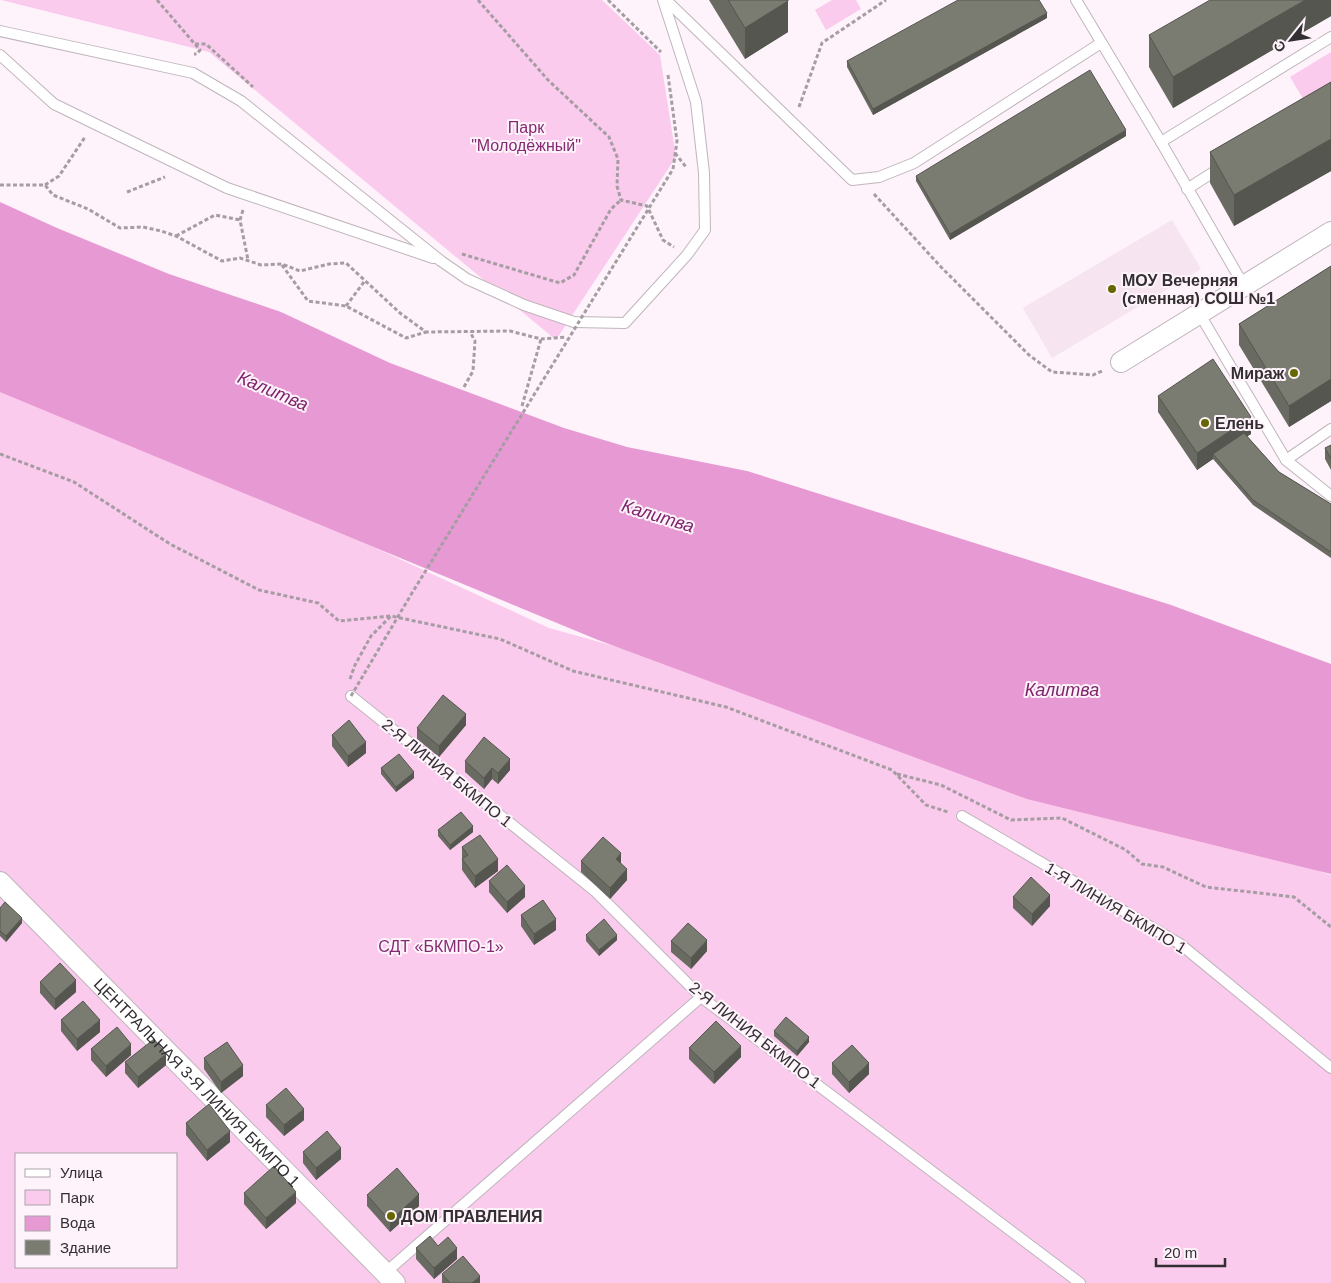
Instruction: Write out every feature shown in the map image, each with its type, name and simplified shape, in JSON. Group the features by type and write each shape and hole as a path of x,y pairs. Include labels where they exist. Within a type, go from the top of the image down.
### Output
{"street":[{"path":"1121,362 1331,232"},
{"name":"ЦЕНТРАЛЬНАЯ 3-Я ЛИНИЯ БКМПО 1","path":"0,882 390,1278"}],"lane":[{"path":"0,31 193,73 241,102 441,261 467,279 524,305 574,322 625,323 687,255 705,230 704,173 696,102 662,0"},
{"path":"666,0 852,180 879,177 914,163 1102,43"},
{"path":"1076,0 1244,286"},
{"path":"1161,142 1331,37"},
{"path":"0,55 54,104 186,169 227,188 441,261"},
{"path":"1187,189 1229,162"},
{"path":"1199,313 1286,460 1331,496"},
{"path":"1286,460 1331,429"},
{"name":"2-Я ЛИНИЯ БКМПО 1","path":"351,696 595,891 701,997 1080,1283"},
{"name":"1-Я ЛИНИЯ БКМПО 1","path":"962,816 1180,944 1331,1068"},
{"path":"390,1278 701,997"}],"path":[{"path":"157,0 200,50 197,54 191,55"},
{"path":"478,0 548,80 609,137 618,159 616,186 621,200"},
{"path":"608,0 663,54 660,44"},
{"path":"794,124 822,43 886,0"},
{"path":"196,44 206,44 254,88"},
{"path":"351,696 412,593 673,169 677,141 667,70"},
{"path":"0,185 45,185 59,176 94,124"},
{"path":"127,192 186,169"},
{"path":"860,179 940,267 1029,355 1052,372 1094,376 1121,362"},
{"path":"45,185 52,195 88,209 120,228 143,227 176,236 222,261 240,258 261,265 282,264 300,271 329,264 346,263 364,282 400,313 426,332"},
{"path":"248,195 240,220 248,261"},
{"path":"456,252 560,283 574,275 611,209 621,200"},
{"path":"621,200 647,206 663,240 687,255"},
{"path":"176,236 215,215 240,220"},
{"path":"282,264 308,301 346,306 406,338 426,332 510,331 541,339 565,338 587,323"},
{"path":"346,306 364,282"},
{"path":"464,388 473,372 474,341 470,332"},
{"path":"522,406 541,339"},
{"path":"0,454 74,482 170,544 259,590 318,603 339,620 391,616 500,640 572,671 726,707 892,770 899,775 941,785 1011,820 1062,818 1126,850 1142,864 1163,868 1206,887 1294,898 1331,926"},
{"path":"351,696 347,687 355,665 371,636 391,616"},
{"path":"892,770 926,805 962,816"}],"shaded area":[{"name":"МОУ Вечерняя (сменная) СОШ №1","path":"1172,220 1201,269 1052,358 1023,308"}],"green space":[{"name":"Парк \"Молодёжный\"","path":"1,0 602,0 660,55 676,157 556,340 209,52"},
{"path":"832,0 856,0 861,9 826,30 815,10"},
{"path":"1331,52 1331,86 1305,102 1290,77"},
{"name":"СДТ «БКМПО-1»","path":"0,389 179,457 549,628 747,683 1331,875 1331,1283 0,1283"}],"water":[{"name":"Калитва","path":"0,202 57,228 169,274 281,312 390,363 564,428 627,447 747,471 1171,605 1331,664 1331,874 1027,799 598,640 0,392"}],"building":[{"path":"728,0 788,0 788,1 745,28"},
{"path":"958,0 1039,0 1047,13 873,109 847,61"},
{"path":"1210,0 1305,0 1173,77 1149,35"},
{"path":"1090,70 1126,130 950,234 916,176"},
{"path":"1331,82 1331,139 1234,195 1210,152"},
{"name":"Мираж","path":"1331,266 1331,379 1289,406 1239,324"},
{"name":"Елень","path":"1213,359 1251,417 1197,453 1158,396"},
{"path":"1244,433 1279,472 1331,504 1331,552 1253,500 1213,454"},
{"path":"1331,445 1331,459 1325,448"},
{"path":"443,695 466,714 439,746 417,728"},
{"path":"349,720 366,742 348,756 332,735"},
{"path":"484,737 510,759 498,773 492,768 484,778 465,761"},
{"path":"399,754 414,772 396,787 381,768"},
{"path":"461,812 473,826 450,845 438,830"},
{"path":"480,835 498,859 475,876 462,859 468,855 462,847"},
{"path":"603,837 621,853 616,859 627,869 610,888 581,861"},
{"path":"507,865 525,886 507,902 489,881"},
{"path":"1031,877 1050,895 1032,914 1013,897"},
{"path":"543,900 556,919 534,934 521,915"},
{"path":"5,902 22,918 6,936 0,931 0,908"},
{"path":"604,919 617,935 599,950 586,935"},
{"path":"688,923 707,940 691,958 671,941"},
{"path":"60,963 76,980 55,999 40,982"},
{"path":"83,1001 100,1020 77,1039 61,1020"},
{"path":"786,1017 809,1037 797,1051 774,1031"},
{"path":"716,1021 741,1046 714,1072 689,1048"},
{"path":"117,1027 131,1044 106,1066 91,1049"},
{"path":"154,1039 166,1054 138,1077 125,1062"},
{"path":"227,1042 243,1065 221,1082 204,1058"},
{"path":"852,1045 869,1063 849,1082 832,1063"},
{"path":"286,1088 304,1109 284,1125 266,1105"},
{"path":"209,1104 230,1131 207,1150 186,1123"},
{"path":"327,1131 341,1148 316,1168 303,1152"},
{"path":"274,1166 296,1192 266,1218 244,1193"},
{"path":"397,1168 419,1194 390,1221 367,1195"},
{"path":"430,1236 438,1246 448,1237 457,1248 434,1268 416,1248"},
{"path":"463,1256 480,1276 472,1283 450,1283 442,1274"}],"place":[{"name":"МОУ Вечерняя (сменная) СОШ №1","path":"1112,289"},
{"name":"Мираж","path":"1294,373"},
{"name":"Елень","path":"1205,423"},
{"name":"ДОМ ПРАВЛЕНИЯ","path":"391,1216"}]}
